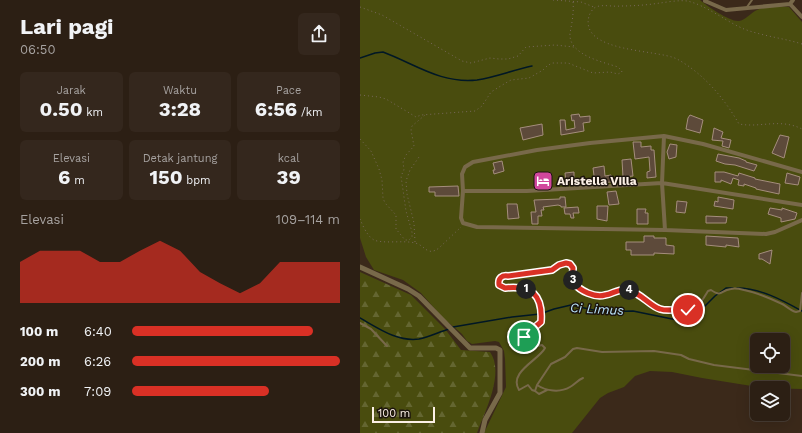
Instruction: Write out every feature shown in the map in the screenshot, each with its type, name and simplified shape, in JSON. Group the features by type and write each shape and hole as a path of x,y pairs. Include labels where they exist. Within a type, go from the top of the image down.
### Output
{"street":[{"path":"705,1 726,10 790,4 793,0"},
{"path":"790,4 802,17"},
{"path":"802,172 703,144 664,136 537,150 473,162 465,167 462,174 463,191 461,218 463,223 477,227 665,230 766,234 775,232 802,220"},
{"path":"664,136 662,183 665,230"},
{"path":"463,191 527,191 662,183 802,205"},
{"path":"360,267 420,296 470,348 496,348 500,350 500,391 485,420 482,433"}],"lane":[{"path":"747,8 752,0"},
{"path":"547,390 539,394 533,391 528,384 519,390 517,388 519,375 524,368 535,360 545,348 542,345 521,350 518,349 519,344 528,333 541,322 542,315 538,298 530,290 513,286 505,288 499,285 499,279 501,276 552,270 559,265 566,263 570,264 573,268 574,283 593,295 606,295 623,289 631,290 646,299 658,309 666,311 688,310 695,308 708,291 711,290 718,294 730,289 744,290 781,303 792,311 796,312 800,311 802,293"},
{"path":"360,323 371,329 387,346"},
{"path":"534,391 551,364 565,357 573,349 577,348 593,351 654,351 681,355 689,359 714,365 802,376"},
{"path":"537,385 552,391 569,388 583,378"}],"path":[{"path":"553,0 581,2 595,8"},
{"path":"802,44 742,29 694,3 681,0 621,6 599,6 589,15 588,23 590,31 595,37 612,46 676,58 704,78 724,101 739,124 747,126 760,126 781,123 802,129"},
{"path":"360,95 386,99 416,117 475,111 482,106 491,92 511,80 529,78 552,63 568,63 594,73 610,72 618,74 622,72 618,67 584,56 575,47 570,34 572,27 573,1"},
{"path":"360,7 382,14 462,61 471,63 490,58 508,59 518,56 526,47 555,45 575,47"},
{"path":"360,139 371,151 379,169 382,180 383,198 385,203 396,215 396,229 405,240 409,240 412,237 412,232 406,211 401,176 404,170 403,162 406,155 414,146 411,130 412,126 426,115"},
{"path":"415,243 414,223 407,194 406,181 410,170 419,157"},
{"path":"360,219 368,235 374,240 415,243 426,251 436,251 456,232 463,223"}],"green space":[{"path":"360,0 700,0 719,13 735,21 743,19 759,9 776,6 789,7 802,22 802,389 790,389 790,381 750,381 750,386 672,372 650,371 635,376 624,387 608,393 600,398 572,433 484,433 506,387 504,351 499,342 495,341 472,344 467,341 462,334 444,319 421,293 403,280 374,270 366,257 360,238"},
{"path":"360,272 411,295 445,329 461,350 490,352 494,361 495,381 489,403 477,433 360,433"}],"building":[{"path":"579,114 580,117 590,116 590,122 583,123 584,131 561,135 560,120 565,120 566,130 575,128 574,120 572,121 571,115"},
{"path":"690,115 703,120 700,133 686,129"},
{"path":"542,124 543,135 523,140 520,128"},
{"path":"714,128 723,132 721,138 731,140 729,148 722,146 723,141 712,140"},
{"path":"780,135 789,137 784,158 772,153"},
{"path":"633,142 641,142 641,147 651,146 651,150 654,150 656,177 647,178 647,172 650,171 649,157 635,159"},
{"path":"670,144 677,145 676,157 669,159 667,152"},
{"path":"718,154 739,158 757,165 754,171 735,165 725,164 716,161"},
{"path":"631,159 633,176 623,177 622,160"},
{"path":"502,161 504,171 494,174 493,170 495,170 493,163"},
{"path":"604,166 605,176 611,175 612,182 595,183 593,168"},
{"path":"574,172 574,183 566,183 565,173"},
{"path":"715,172 724,172 738,176 739,173 755,179 780,184 779,194 756,189 744,184 744,186 738,185 739,180 733,178 731,184 721,180 721,182 715,182"},
{"path":"787,173 800,177 798,185 785,183"},
{"path":"458,186 459,196 435,196 435,192 429,192 429,187"},
{"path":"616,191 619,204 609,205 607,192"},
{"path":"560,197 565,197 566,207 561,207 558,205 543,207 544,210 541,210 542,216 538,216 538,224 532,224 531,212 536,212 534,200 560,199"},
{"path":"718,197 734,200 733,209 714,206 715,201 718,202"},
{"path":"677,201 687,202 685,213 676,212"},
{"path":"507,204 517,204 519,218 508,219"},
{"path":"597,206 608,206 607,221 597,219"},
{"path":"578,207 579,213 573,213 574,218 571,218 570,214 565,214 564,208"},
{"path":"770,208 782,210 782,208 797,213 795,219 781,222 781,218 768,214"},
{"path":"637,209 646,209 645,213 648,213 648,224 637,224"},
{"path":"706,216 727,217 726,223 706,223"},
{"path":"644,236 666,238 666,245 674,246 674,254 654,253 654,255 631,255 631,250 626,250 626,242 644,242"},
{"path":"706,236 738,238 739,247 726,245 726,247 706,245"},
{"path":"772,250 770,264 762,259 759,259 759,254"}],"waterway":[{"path":"360,58 383,52 428,72 452,79 464,80 484,79 532,66"},
{"name":"Ci Limus","path":"453,327 540,314 571,305 602,312 633,311 682,321 692,317 726,288 733,288"},
{"name":"Ci Limus","path":"737,288 762,292 802,311"},
{"name":"Ci Limus","path":"360,318 395,336 411,339 423,338 449,329"}],"place":[{"name":"Aristella Villa","path":"543,181"}],"route":[{"path":"524,337 541,322 542,315 538,298 530,290 513,286 505,288 499,285 499,279 504,275 508,276 528,272 552,270 559,265 566,263 570,264 573,268 574,283 584,291 593,295 606,295 623,289 631,290 646,299 658,309 666,311 683,309 688,310"}]}
